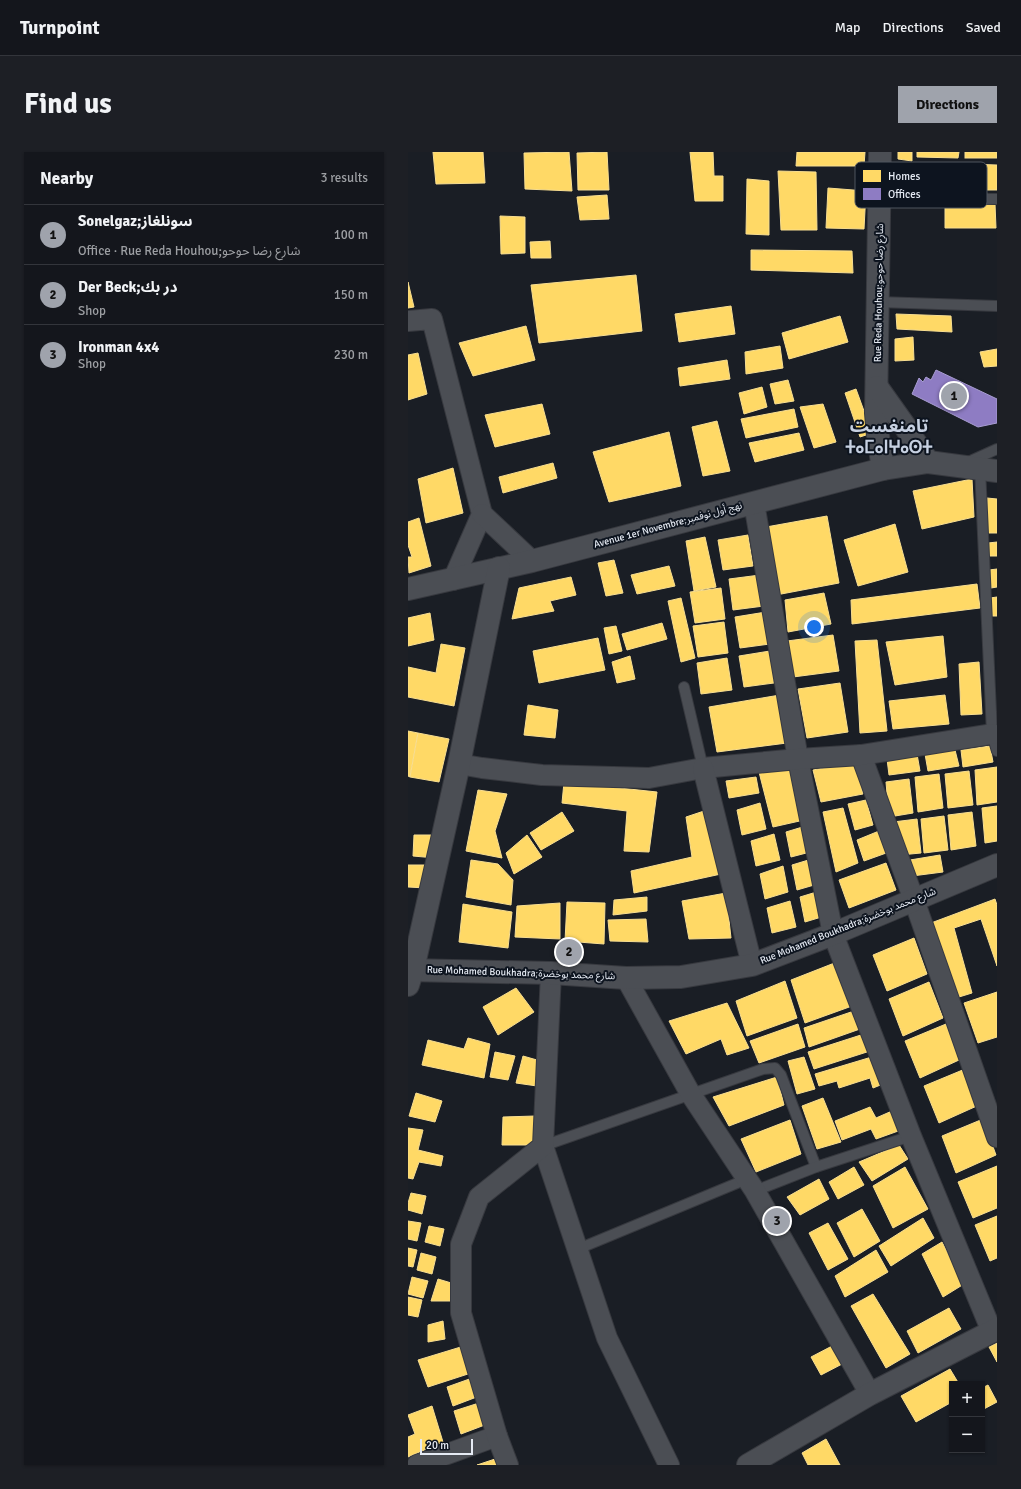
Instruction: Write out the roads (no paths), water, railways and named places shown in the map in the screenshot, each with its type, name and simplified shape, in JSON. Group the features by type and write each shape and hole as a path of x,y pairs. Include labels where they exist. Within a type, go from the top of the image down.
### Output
{"street":[{"name":"Rue Reda Houhou;شارع رضا حوحو","path":"880,208 877,387 878,436 884,469"},
{"path":"408,321 432,319 482,514 532,560"},
{"path":"877,387 928,462"},
{"name":"Avenue 1er Novembre;نهج أول نوفمبر","path":"408,589 453,580 884,469 928,462 979,468"},
{"path":"748,1465 870,1394 995,1330 911,1136 833,934 798,759 754,503"},
{"path":"453,580 482,514"},
{"path":"410,974 458,764 499,568"},
{"path":"458,764 542,775 649,778 703,768 995,742"},
{"path":"861,755 914,900 997,1137"},
{"path":"703,768 752,965"},
{"name":"Rue Mohamed Boukhadra;شارع محمد بوخضرة","path":"410,974 550,973 626,978 681,977 752,965 833,934 997,867"},
{"path":"550,973 542,1146 607,1338 669,1465"},
{"path":"626,978 690,1093 751,1185 870,1394"},
{"path":"508,1465 497,1436 461,1313 461,1244 479,1197 542,1146"},
{"path":"416,1465 497,1436"}],"lane":[{"path":"987,199 997,199"},
{"path":"879,302 997,306"},
{"path":"995,742 979,468 997,449"},
{"path":"684,687 703,768"},
{"path":"542,1146 690,1093 763,1069 775,1068 781,1075 816,1167"},
{"path":"578,1249 751,1185 816,1167 911,1136"}],"place":[{"name":"Sonelgaz;سونلغاز","path":"954,396"},
{"name":"Der Beck;در بك","path":"569,952"},
{"name":"Ironman 4x4","path":"777,1221"}],"district":[{"name":"تامنغست ⵜⴰⵎⴰⵏⵖⴰⵙⵜ","path":"889,436"}]}
